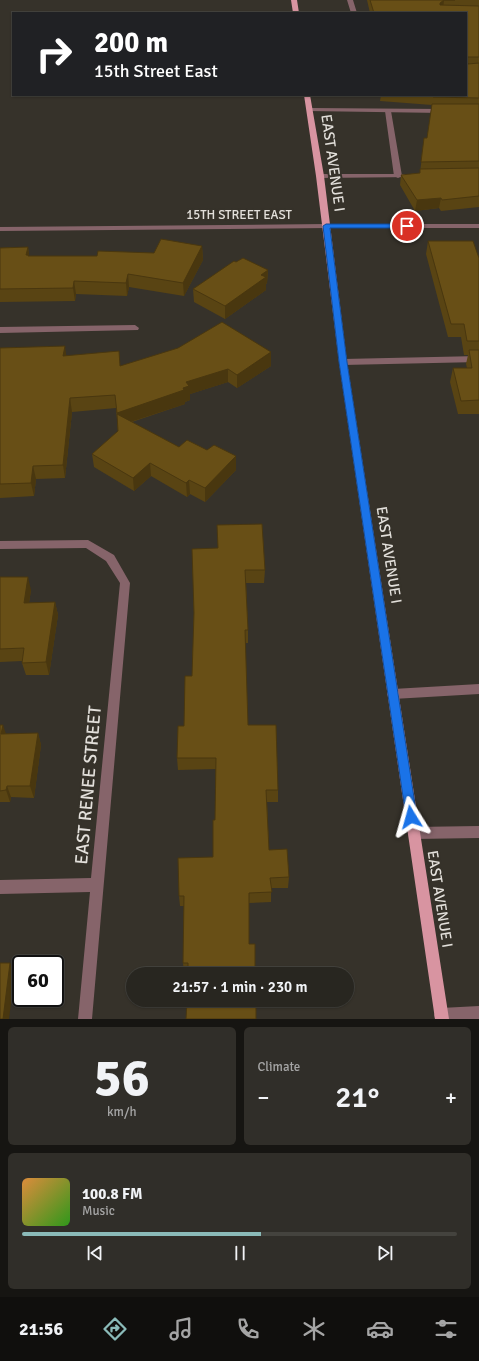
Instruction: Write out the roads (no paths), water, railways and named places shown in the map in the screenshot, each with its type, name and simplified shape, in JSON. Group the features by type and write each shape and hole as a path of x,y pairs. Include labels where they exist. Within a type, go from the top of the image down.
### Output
{"main road":[{"path":"294,0 296,12"},
{"name":"EAST AVENUE I","path":"308,96 320,176 343,362 441,1017"}],"street":[{"path":"350,0 354,12"},
{"path":"310,110 449,111"},
{"path":"388,111 398,176"},
{"path":"320,176 420,176"},
{"name":"15TH STREET EAST","path":"0,229 479,226"},
{"path":"0,330 134,328"},
{"path":"343,362 479,359"},
{"name":"EAST RENEE STREET","path":"0,545 88,544 110,558 125,583 85,1019"},
{"path":"393,694 479,689"},
{"path":"414,833 479,832"},
{"path":"0,887 97,885"},
{"path":"441,1017 479,1013"}]}
